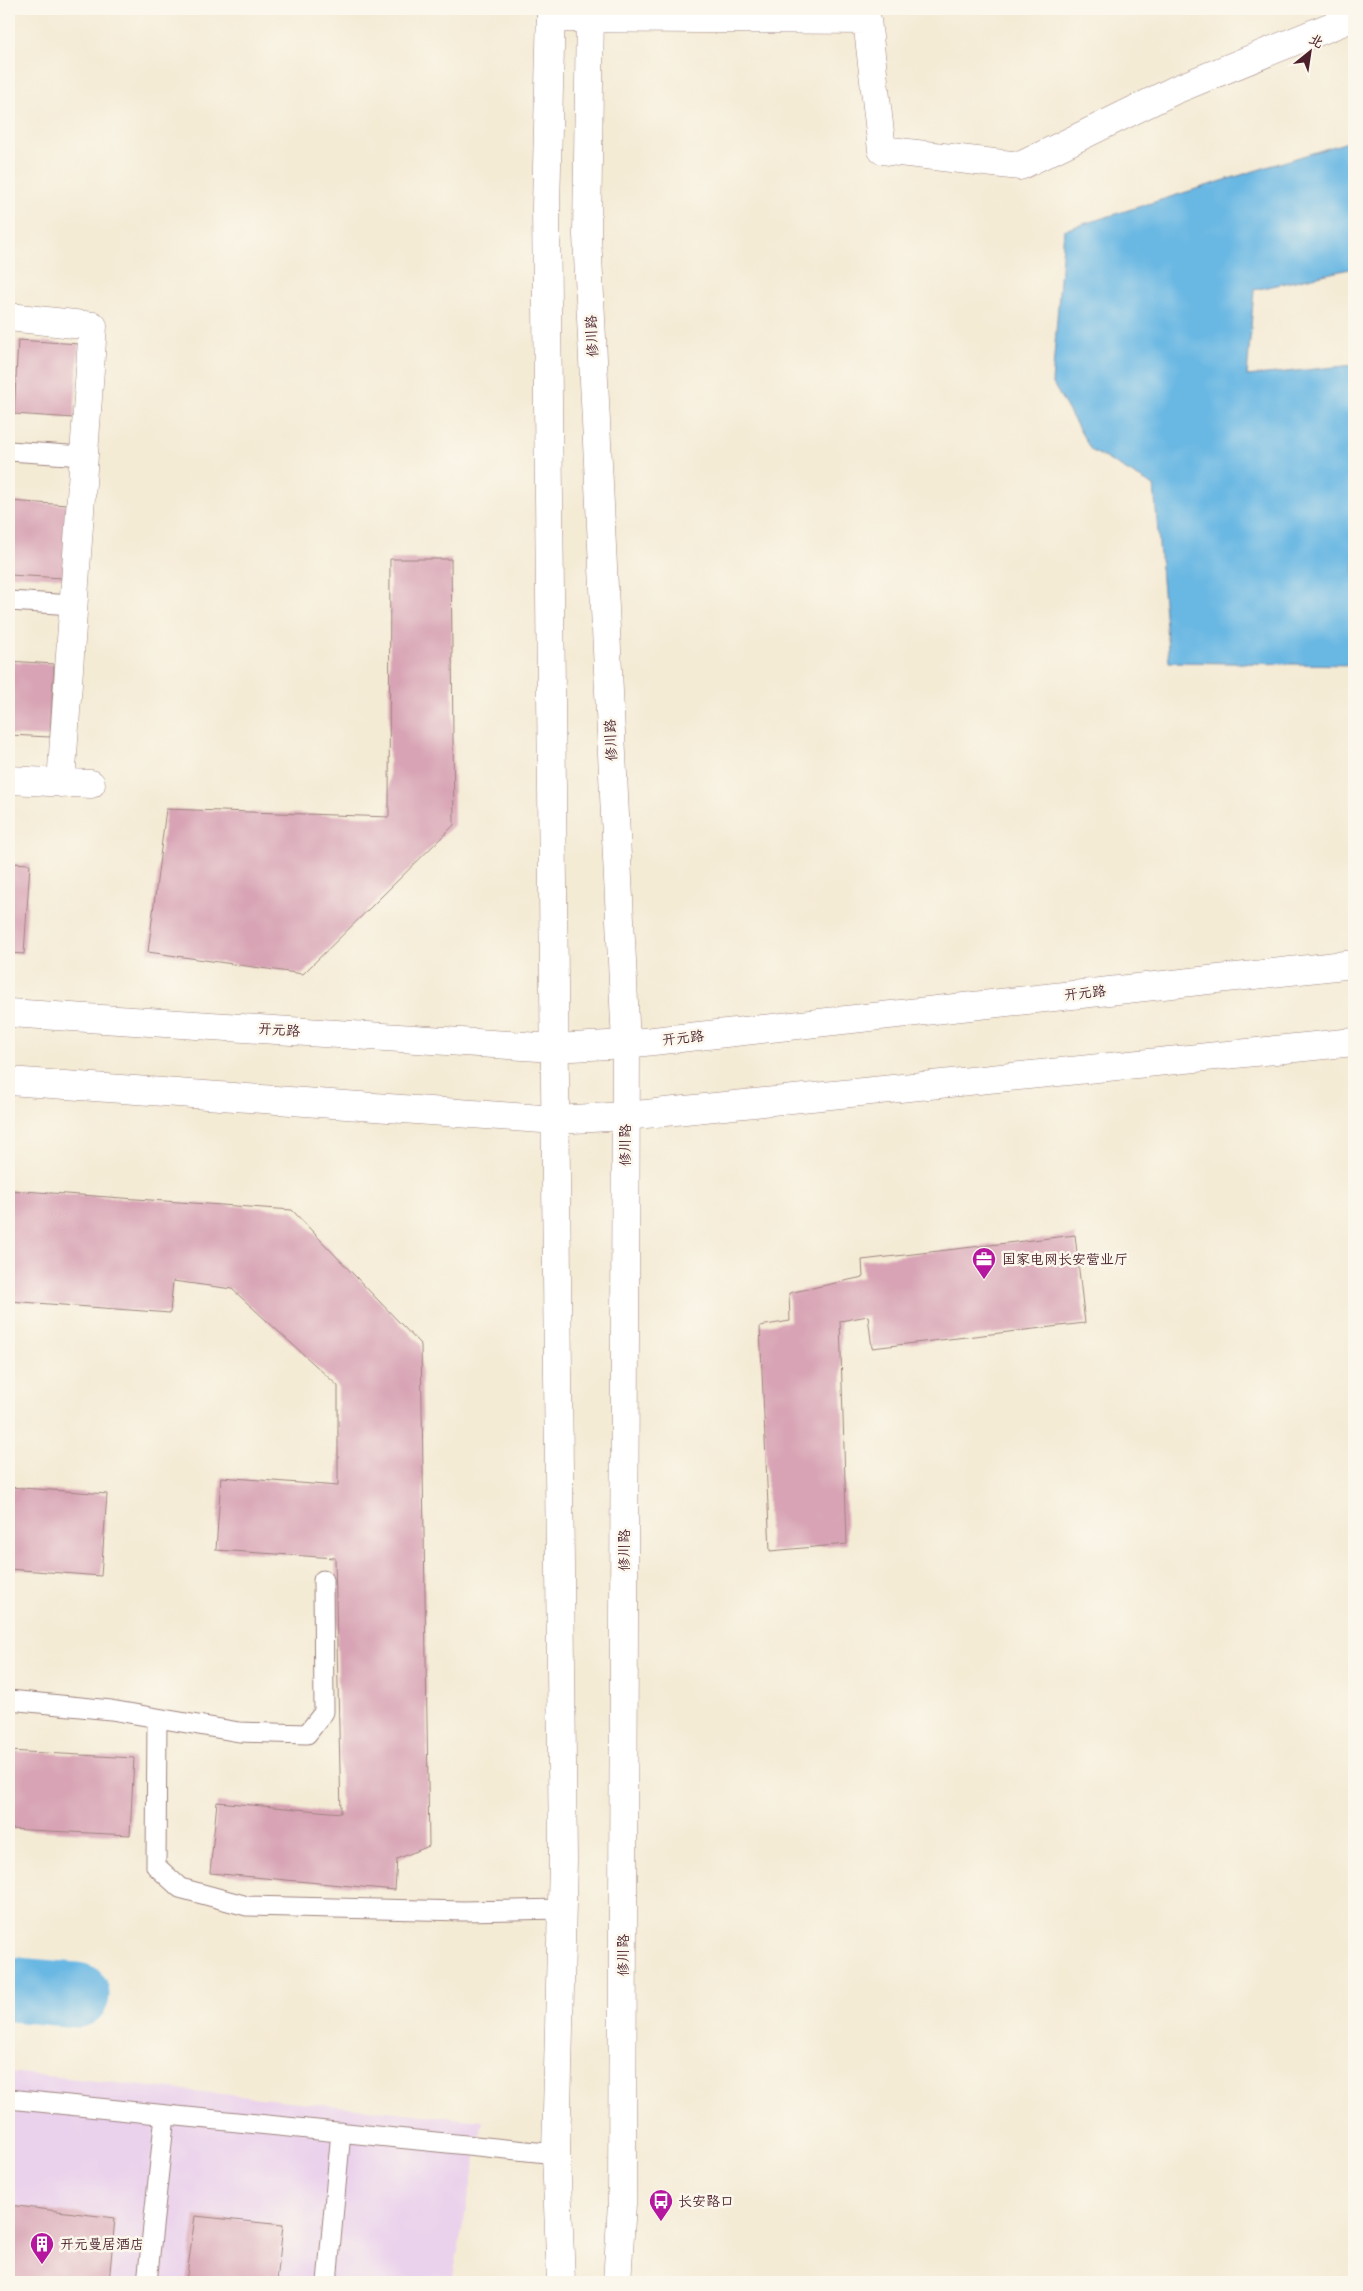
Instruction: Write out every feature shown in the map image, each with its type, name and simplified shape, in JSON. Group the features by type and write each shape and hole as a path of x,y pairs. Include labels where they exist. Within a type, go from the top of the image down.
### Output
{"main road":[{"path":"560,2282 556,2154 562,1909 546,206 551,14 867,20 882,150 1020,166 1175,90 1354,17"},
{"name":"修川路","path":"590,14 587,235 626,1044 622,2203 617,2282"},
{"path":"9,317 93,326 61,783"},
{"path":"9,780 91,784"},
{"name":"开元路","path":"9,1013 555,1048 626,1044 1354,964"},
{"path":"9,1081 556,1120 626,1116 1354,1042"}],"lane":[{"path":"9,451 83,456"},
{"path":"9,601 73,605"},
{"path":"9,1700 111,1710 239,1732 306,1734 324,1712 323,1580"},
{"path":"157,1718 156,1866 180,1888 247,1906 464,1911 562,1909"},
{"path":"9,2099 556,2154"},
{"path":"147,2282 165,2114"},
{"path":"327,2282 341,2132"}],"shaded area":[{"path":"9,2072 483,2121 452,2282 9,2282"}],"water":[{"path":"1354,140 1354,268 1254,290 1247,376 1354,365 1354,665 1169,662 1154,486 1091,450 1052,382 1064,230"}],"building":[{"path":"18,340 79,344 74,418 14,414"},
{"path":"9,501 68,505 64,578 9,575"},
{"path":"390,559 451,559 454,825 303,974 148,952 166,809 389,817"},
{"path":"9,661 54,664 50,737 9,735"},
{"path":"9,863 30,864 24,954 9,953"},
{"path":"9,1190 292,1210 421,1345 429,1846 397,1859 395,1890 210,1873 217,1802 341,1813 335,1558 216,1550 221,1477 338,1486 338,1386 232,1289 173,1281 170,1313 9,1301"},
{"path":"1075,1235 1085,1323 872,1348 868,1316 840,1321 847,1544 770,1551 760,1326 790,1321 789,1293 863,1277 862,1260"},
{"path":"9,1487 107,1494 101,1576 9,1569"},
{"path":"9,1751 134,1758 130,1835 9,1829"},
{"path":"9,2205 115,2218 109,2282 9,2282"},
{"path":"195,2216 283,2225 277,2282 186,2282"}],"waterway":[{"path":"9,1989 77,1995"}],"place":[{"name":"国家电网长安营业厅","path":"984,1280"},
{"name":"长安路口","path":"661,2222"},
{"name":"开元曼居酒店","path":"42,2265"}]}
